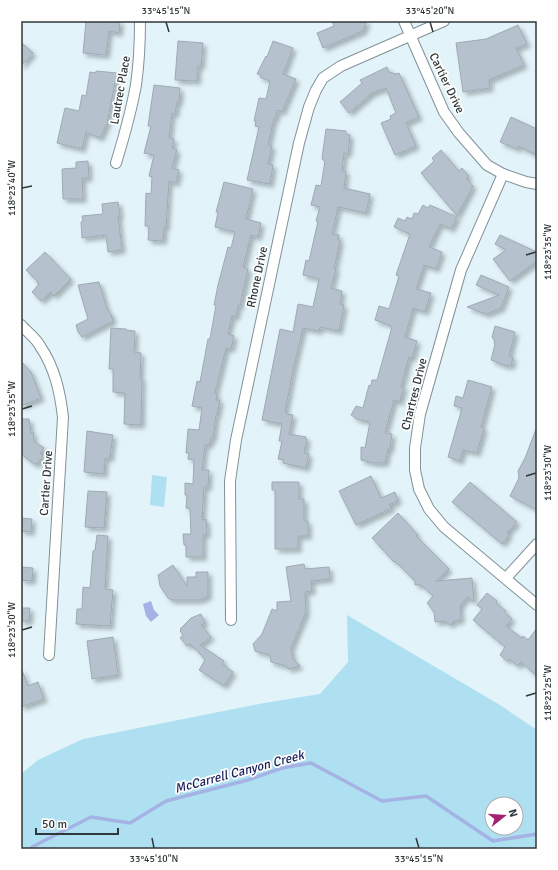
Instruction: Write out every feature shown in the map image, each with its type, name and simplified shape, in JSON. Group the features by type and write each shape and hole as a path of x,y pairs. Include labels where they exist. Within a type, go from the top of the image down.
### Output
{"street":[{"name":"Lautrec Place","path":"116,163 127,128 136,86 140,21"},
{"name":"Cartier Drive","path":"404,21 444,112 459,133 487,165 503,174 537,184"},
{"name":"Rhone Drive","path":"231,620 230,481 236,440 297,151 309,107 323,78 341,66 444,21"},
{"name":"Chartres Drive","path":"503,174 461,270 420,414 415,448 415,470 419,489 429,510 444,527 537,605"},
{"name":"Cartier Drive","path":"21,325 40,345 54,373 61,397 63,417 49,655"},
{"path":"506,578 537,544"}],"shaded area":[{"path":"152,475 167,477 164,507 150,505"},
{"path":"151,601 154,610 159,615 151,622 146,616 143,604"},
{"path":"347,615 500,705 537,730 537,849 21,849 21,774 38,760 83,739 264,703 320,694 348,662"}],"building":[{"path":"86,21 120,21 119,33 109,31 106,55 83,53"},
{"path":"332,21 367,21 363,31 323,48 317,33 334,26"},
{"path":"518,25 527,44 516,48 524,65 489,80 490,88 463,92 456,43 486,39"},
{"path":"178,41 203,43 201,66 198,66 197,81 175,80"},
{"path":"273,41 293,48 283,74 296,79 282,112 277,110 276,118 274,118 268,145 272,146 268,164 273,165 270,184 247,180 259,127 255,126 256,121 254,121 259,98 266,99 270,81 260,77 261,75 257,74 266,56 267,57"},
{"path":"21,42 33,53 21,66"},
{"path":"387,67 389,72 396,74 399,73 419,117 406,123 416,146 395,155 381,123 391,119 390,116 396,113 386,88 372,93 349,113 340,102 362,83 360,80"},
{"path":"96,71 117,73 107,123 100,138 86,132 82,149 57,143 65,108 79,111 82,95 86,96 90,72 96,73"},
{"path":"154,85 180,88 179,102 177,102 175,114 172,113 169,138 174,139 172,148 177,150 172,168 179,170 176,183 169,181 166,227 164,227 163,241 148,240 149,226 145,226 146,193 151,194 152,177 149,176 154,155 144,153 151,126 148,126"},
{"path":"511,117 537,129 537,155 518,146 517,149 500,142"},
{"path":"326,129 346,131 346,134 350,135 348,154 344,153 342,171 346,171 344,188 370,194 366,213 338,207 332,234 339,235 338,240 340,241 334,269 336,269 331,288 342,291 340,304 344,305 339,331 320,327 319,331 303,328 293,370 285,412 293,415 289,434 306,437 305,439 307,439 304,453 309,454 306,468 283,463 284,460 278,459 282,441 279,441 282,424 262,420 280,329 293,332 298,304 313,307 319,279 303,275 306,260 309,261 318,221 316,221 320,207 311,205 316,185 321,186 325,161 322,158"},
{"path":"441,150 459,171 462,168 469,176 466,178 473,186 457,216 421,173 434,161 432,158"},
{"path":"88,161 89,178 82,178 83,199 63,199 62,169 76,168 76,162"},
{"path":"224,182 253,189 246,219 261,223 258,237 251,235 243,267 248,269 240,306 238,305 236,317 232,316 228,334 234,336 231,349 226,348 215,393 217,395 216,400 220,400 216,415 213,438 211,438 210,444 205,445 202,470 209,470 208,487 204,487 202,520 206,519 207,534 203,535 203,557 186,557 186,545 184,545 183,534 191,534 190,509 186,508 187,495 185,495 185,483 193,484 194,460 188,459 189,453 186,453 188,429 199,430 202,408 192,406 197,381 200,382 208,339 210,339 218,285 228,247 231,248 235,232 215,227 218,212 216,212"},
{"path":"118,202 122,250 108,252 106,235 82,238 82,216 103,214 102,204"},
{"path":"423,205 428,208 430,205 457,217 451,229 440,224 429,247 442,252 436,269 424,265 416,289 431,293 425,312 413,308 405,337 417,341 412,358 409,357 401,387 404,387 400,402 394,400 385,433 392,434 390,449 388,449 385,463 374,463 361,460 361,447 365,448 370,422 357,419 351,415 356,406 363,408 369,385 371,386 372,380 377,380 392,327 375,320 379,306 389,309 399,276 396,275 410,234 394,227 398,218 405,221 407,217 412,219 414,213 418,214"},
{"path":"500,235 537,252 537,261 510,281 493,259 506,250 495,244"},
{"path":"45,252 71,279 54,296 51,292 41,301 32,292 39,284 26,270"},
{"path":"481,275 509,287 501,308 486,314 467,307 499,295 476,285"},
{"path":"99,282 107,309 111,314 113,321 82,337 78,332 76,325 88,319 78,285"},
{"path":"495,326 515,332 509,356 513,357 511,366 506,366 491,360 495,344 495,340 492,337"},
{"path":"111,328 135,331 134,352 141,353 141,425 124,424 125,393 113,392 113,369 109,369"},
{"path":"21,361 31,372 41,398 21,406"},
{"path":"468,380 492,387 481,427 484,428 477,453 463,450 460,461 448,457 462,408 454,406 456,396 463,398"},
{"path":"21,419 29,419 34,441 44,448 40,453 43,456 37,464 34,464 21,454"},
{"path":"536,429 537,510 510,496 519,478 518,471 525,458"},
{"path":"87,431 113,435 110,458 105,458 104,474 84,472"},
{"path":"371,476 381,498 395,492 398,501 389,505 392,508 356,525 339,491"},
{"path":"272,482 299,482 299,499 304,499 304,521 308,521 308,536 298,536 298,549 275,549 275,490 272,490"},
{"path":"470,482 517,522 507,533 509,535 502,544 452,502"},
{"path":"88,491 107,492 104,528 85,527"},
{"path":"398,513 418,535 416,536 449,569 436,581 472,578 474,602 467,597 460,606 461,620 454,621 450,625 445,621 435,622 434,612 427,603 433,596 421,585 415,585 415,581 395,561 394,562 372,538"},
{"path":"21,518 32,519 31,532 21,531"},
{"path":"97,535 108,536 105,589 113,590 110,626 76,624 77,609 82,609 83,587 90,588 93,551 95,550"},
{"path":"304,564 305,569 329,567 330,579 311,581 312,591 305,592 306,612 291,648 293,659 300,666 289,669 286,666 271,662 270,655 255,651 253,644 262,634 272,609 277,611 277,602 291,601 286,567"},
{"path":"173,565 187,586 187,577 196,577 196,572 208,572 208,596 200,600 172,600 168,598 160,586 158,575"},
{"path":"21,567 33,568 32,581 21,580"},
{"path":"487,593 497,601 496,603 506,611 505,613 512,619 506,626 522,638 523,636 528,640 537,628 537,676 521,662 518,666 509,659 507,661 500,655 505,647 473,620 482,609 477,605"},
{"path":"21,608 30,608 29,621 21,621"},
{"path":"201,614 205,623 201,625 211,637 200,645 224,661 222,664 233,672 224,686 199,670 205,660 196,649 190,644 187,646 180,638 183,635 180,629 191,618"},
{"path":"113,637 118,675 92,679 87,641"},
{"path":"21,670 28,686 38,682 44,699 21,707"}],"waterway":[{"name":"McCarrell Canyon Creek","path":"32,849 32,847 91,817 130,823 166,801 248,780 282,768 311,763 382,801 426,796 493,841 537,834"}]}
